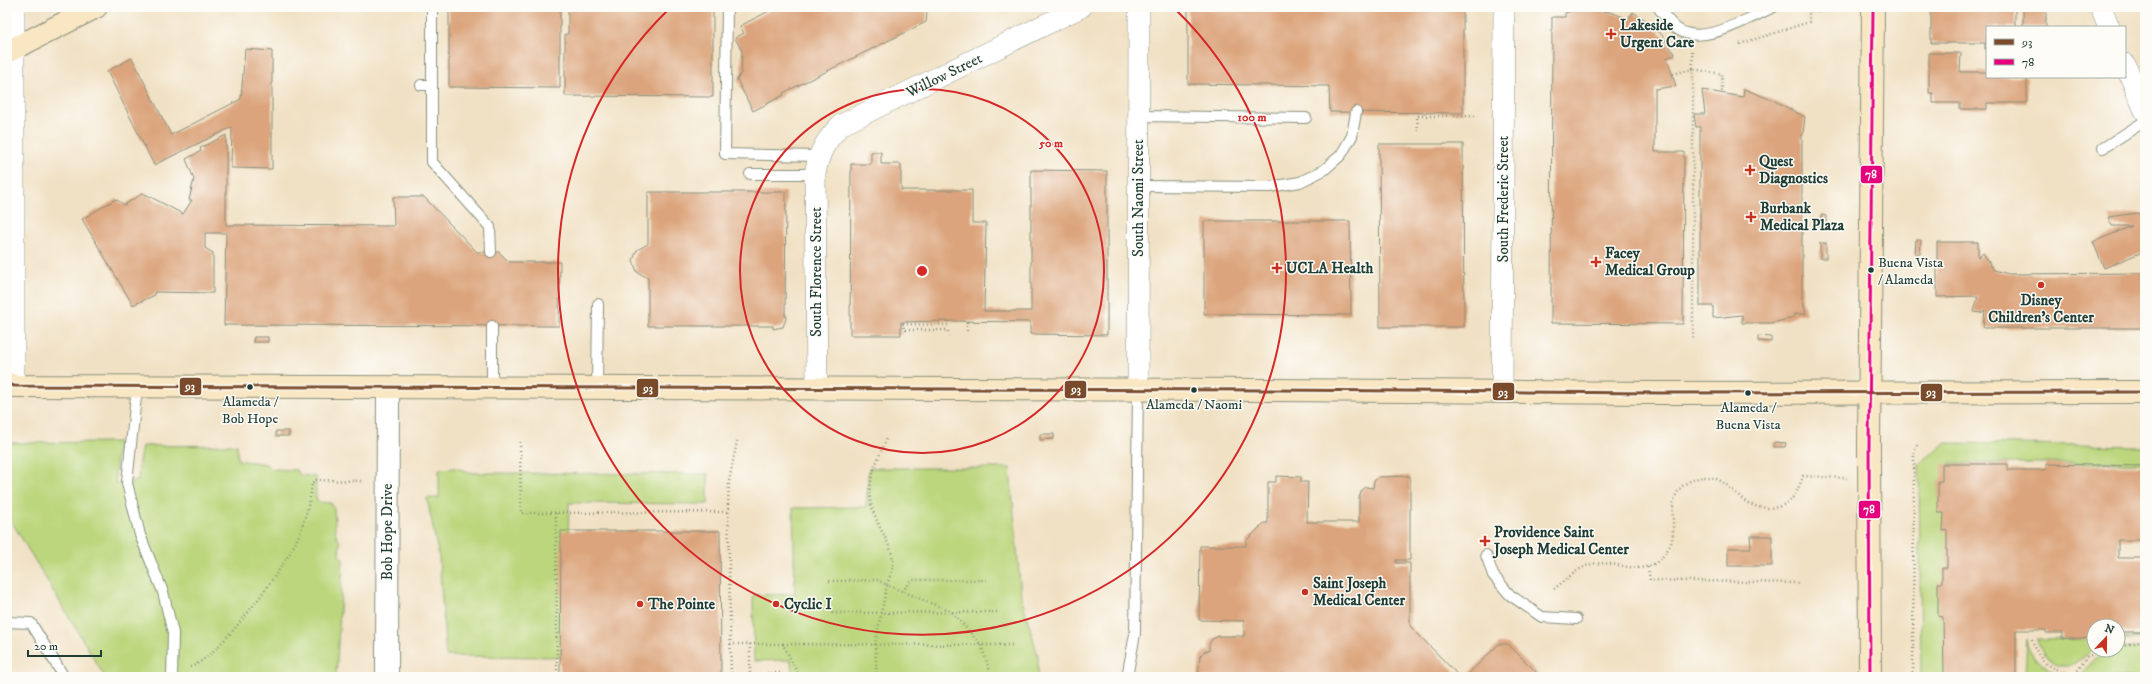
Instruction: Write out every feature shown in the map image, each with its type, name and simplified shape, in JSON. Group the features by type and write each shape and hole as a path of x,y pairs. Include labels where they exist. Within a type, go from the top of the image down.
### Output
{"main road":[{"path":"10,50 96,7"},
{"path":"1870,677 1870,391 1873,7"},
{"path":"9,386 1667,393 1870,391 2145,392"}],"street":[{"path":"9,386 10,50 14,7"},
{"name":"Willow Street","path":"817,165 830,136 841,125 1081,7"},
{"name":"South Naomi Street","path":"1138,390 1139,7"},
{"name":"South Frederic Street","path":"1502,392 1504,7"},
{"path":"2101,7 2109,26"},
{"path":"2126,66 2145,111"},
{"name":"South Florence Street","path":"817,165 817,389"},
{"name":"Bob Hope Drive","path":"387,677 388,388"}],"lane":[{"path":"432,7 432,162 490,227 491,252"},
{"path":"727,7 725,154 817,165"},
{"path":"1658,7 1676,28 1692,36 1713,33 1774,7"},
{"path":"421,85 432,85"},
{"path":"1139,186 1270,187 1300,182 1324,170 1341,155 1352,136 1356,112"},
{"path":"1138,116 1306,118"},
{"path":"2103,148 2145,121"},
{"path":"750,174 817,165"},
{"path":"597,388 598,304"},
{"path":"492,326 492,388"},
{"path":"137,387 127,483 140,534 163,592 173,633 172,674"},
{"path":"1127,677 1135,634 1138,390"},
{"path":"1486,555 1493,575 1510,595 1542,617 1576,619"},
{"path":"7,622 31,624 64,677"}],"path":[{"path":"1692,7 1693,339"},
{"path":"1735,46 1809,22 1809,11 1822,11"},
{"path":"1692,52 1699,52"},
{"path":"1673,74 1693,69 1722,74 1722,92"},
{"path":"1418,131 1417,116 1477,116"},
{"path":"948,321 948,324 904,324 904,330 948,330 948,336"},
{"path":"967,322 967,331"},
{"path":"877,676 876,644 880,612 893,562 891,552 875,520 870,496 874,467 887,438"},
{"path":"730,677 728,512 729,481 737,441"},
{"path":"520,442 521,513 728,512"},
{"path":"1913,677 1914,451 1918,443"},
{"path":"1554,590 1576,572 1591,564 1610,564 1629,568 1648,567 1662,557 1672,542 1674,529 1672,505 1678,490 1690,481 1704,477 1720,480 1746,501 1758,506 1773,508 1788,503 1799,489 1803,476 1870,479"},
{"path":"172,674 195,666 208,657 263,595 295,542 310,502 312,483 316,480 387,481"},
{"path":"556,513 557,677"},
{"path":"1648,567 1650,580 1800,583"},
{"path":"829,581 878,580 952,612 981,645 992,677"},
{"path":"902,591 913,580 988,580"},
{"path":"832,613 1000,612"},
{"path":"2032,639 2041,660 2050,668 2073,676 2086,658"},
{"path":"2126,645 2145,641"},
{"path":"730,644 1013,645"},
{"path":"750,644 750,677"},
{"path":"783,644 799,676 903,677"},
{"path":"766,677 766,673 780,673 780,677"}],"green space":[{"path":"119,442 116,460 115,484 138,481 142,446 237,445 238,460 266,464 271,469 296,470 300,475 316,477 316,498 319,502 331,503 333,507 337,537 340,542 339,556 343,559 336,677 105,677 7,514 7,443"},
{"path":"1945,443 2145,446 2145,463 1949,463 1950,677 1921,677 1919,464"},
{"path":"456,468 473,473 708,474 708,504 569,503 565,657 446,656 439,557 427,498 439,498 439,469"},
{"path":"869,468 1010,468 1021,596 1038,656 1038,677 792,677 791,660 754,661 753,595 795,594 793,508 866,507"},
{"path":"2126,637 2145,637 2145,639 2127,639"},
{"path":"2086,638 2086,656 2070,665 2061,666 2051,662 2043,654 2037,639"},
{"path":"2027,639 2029,650 2035,659 2061,677 2025,677"},
{"path":"2145,648 2145,677 2077,677 2096,658 2126,658 2126,649"}],"building":[{"path":"449,7 560,7 560,88 449,87"},
{"path":"568,7 713,7 713,97 565,96 565,34 568,34"},
{"path":"777,7 924,7 927,13 926,22 783,93 784,95 753,111 737,80 741,73 742,51 735,38 744,33 740,26"},
{"path":"1188,7 1463,7 1463,113 1330,112 1329,86 1188,84"},
{"path":"1931,7 2015,7 2015,26 1986,26 1986,49 1985,43 1931,43"},
{"path":"2023,7 2046,7 2046,26 2023,26"},
{"path":"1590,10 1610,12 1629,19 1633,12 1647,21 1662,35 1675,55 1667,58 1676,86 1655,89 1655,152 1684,152 1683,324 1551,323 1552,17 1565,17 1565,13 1571,11"},
{"path":"245,49 272,51 272,169 231,168 232,127 154,165 107,71 132,58 171,135 241,99"},
{"path":"1929,53 1961,53 1960,72 1986,72 1986,78 2027,78 2027,103 1987,103 1987,109 1960,109 1960,103 1933,103 1933,93 1929,93"},
{"name":"Burbank Medical Plaza","path":"1744,89 1775,101 1805,117 1802,135 1802,298 1806,314 1795,314 1795,316 1789,319 1771,323 1742,323 1742,315 1713,318 1713,306 1700,306 1700,127 1696,127 1694,114 1705,114 1702,90 1743,97"},
{"path":"226,135 226,225 394,226 393,197 424,197 477,252 499,252 509,262 560,262 559,326 224,325 226,233 205,233 205,248 213,253 213,293 154,292 155,295 133,305 82,219 116,199 124,205 143,193 183,214 192,200 189,200 194,179 186,159 201,151 200,148"},
{"path":"1379,144 1463,144 1464,327 1380,327"},
{"path":"871,152 881,152 881,164 901,164 901,190 972,190 972,223 986,223 984,311 1031,311 1031,170 1107,171 1107,335 1030,334 1030,322 948,321 901,322 901,335 850,335 851,164 871,164"},
{"path":"648,192 786,192 785,316 787,316 783,327 773,329 773,326 648,326 648,278 637,272 633,260 637,250 648,244"},
{"name":"Disney Children's Center","path":"2138,213 2145,215 2145,251 2104,268 2093,242 2132,226 2112,226 2108,217"},
{"path":"1821,215 1826,216 1826,230 1821,230"},
{"name":"UCLA Health","path":"1204,221 1350,221 1351,315 1204,314"},
{"path":"1916,240 1921,240 1920,254 1915,254"},
{"name":"Disney Children's Center","path":"1937,242 1978,242 1978,258 1983,253 1994,270 2009,274 2145,273 2145,328 1983,328 1985,310 1981,313 1974,312 1978,296 1937,297"},
{"path":"1820,243 1826,243 1826,258 1820,258"},
{"path":"1758,336 1771,337 1771,342 1758,341"},
{"path":"254,337 268,337 268,342 253,342"},
{"path":"276,431 289,431 289,436 276,436"},
{"path":"1040,434 1054,434 1054,439 1040,440"},
{"path":"1774,442 1786,443 1785,447 1774,447"},
{"path":"1942,464 2008,464 2008,470 2046,470 2046,464 2145,466 2145,540 2118,540 2118,558 2145,558 2145,632 2126,632 2126,618 2086,618 2086,639 2062,639 2062,633 2046,633 2046,630 2016,630 2016,677 1944,677 1943,617 1938,616 1938,583 1942,583 1942,568 1947,568 1947,530 1943,531 1944,513 1938,513 1938,481 1942,481"},
{"name":"Saint Joseph Medical Center","path":"1276,476 1301,477 1301,482 1308,482 1307,522 1359,522 1359,497 1362,490 1366,487 1373,488 1374,481 1379,477 1410,476 1410,560 1396,560 1396,563 1410,563 1410,626 1460,677 1285,677 1285,674 1281,674 1281,677 1198,677 1200,656 1205,651 1209,651 1209,645 1212,639 1219,636 1244,636 1244,621 1199,620 1200,546 1246,546 1246,541 1264,523 1268,523 1268,482 1276,482"},
{"name":"The Pointe","path":"561,531 720,531 721,677 560,677"},
{"path":"1750,536 1772,536 1772,566 1728,566 1728,548 1751,548"},
{"path":"1499,644 1508,644 1541,677 1465,677"}],"transit line":[{"name":"78","path":"1870,677 1869,444 1873,7"},
{"name":"93","path":"7,383 14,386 1274,390 1659,393 2145,392"}],"place":[{"name":"Lakeside Urgent Care","path":"1611,34"},
{"name":"Quest Diagnostics","path":"1750,170"},
{"name":"Burbank Medical Plaza","path":"1751,217"},
{"name":"Facey Medical Group","path":"1596,262"},
{"name":"UCLA Health","path":"1277,268"},
{"name":"Buena Vista / Alameda","path":"1871,270"},
{"name":"Disney Children's Center","path":"2041,285"},
{"name":"Alameda / Bob Hope","path":"250,387"},
{"name":"Alameda / Naomi","path":"1194,390"},
{"name":"Alameda / Buena Vista","path":"1748,393"},
{"name":"Providence Saint Joseph Medical Center","path":"1485,541"},
{"name":"Saint Joseph Medical Center","path":"1305,592"},
{"name":"The Pointe","path":"640,604"},
{"name":"Cyclic I","path":"776,604"}]}
